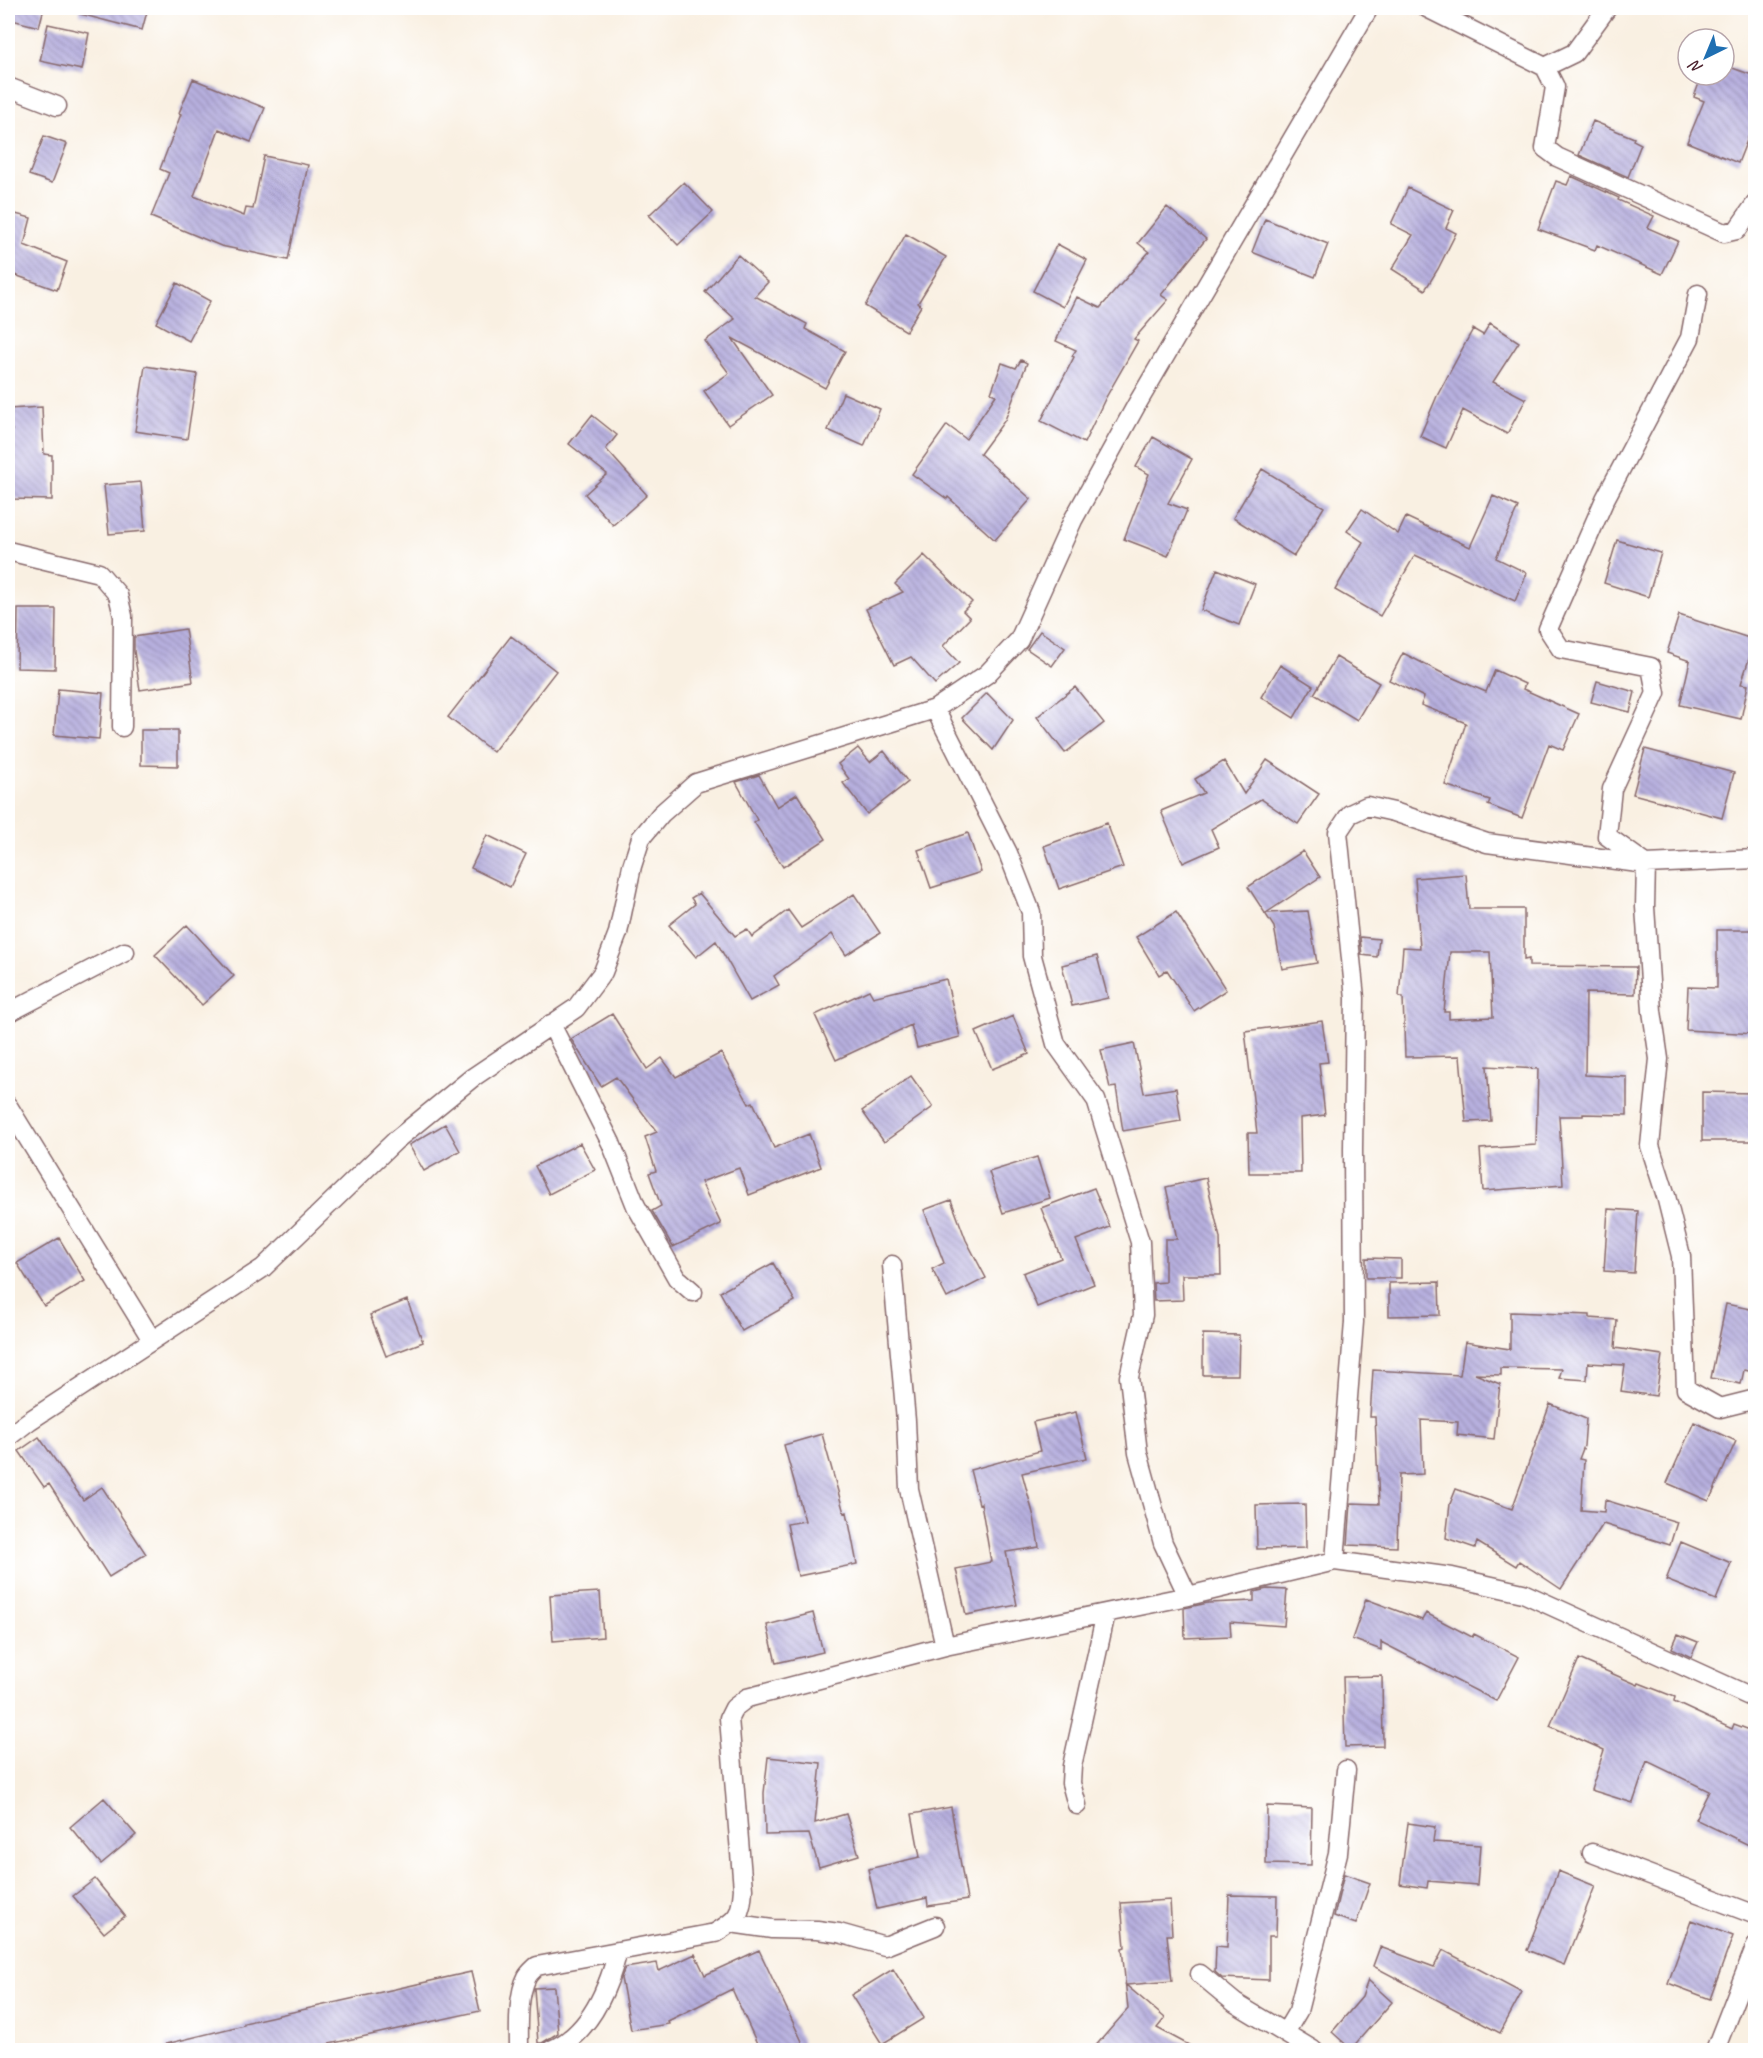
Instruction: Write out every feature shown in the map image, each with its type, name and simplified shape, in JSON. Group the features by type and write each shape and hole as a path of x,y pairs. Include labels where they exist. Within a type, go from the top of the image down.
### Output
{"street":[{"path":"8,1437 29,1420 263,1268 396,1140 472,1078 576,1008 603,972 618,933 632,866 641,838 661,814 696,783 935,709 987,674 1019,640 1073,520 1137,404 1369,8"},
{"path":"1427,8 1545,66 1555,87 1545,148 1557,158 1724,233 1737,230 1755,204"},
{"path":"1545,66 1574,53 1607,8"},
{"path":"8,87 57,106"},
{"path":"1646,864 1606,836 1612,789 1656,693 1651,667 1561,649 1548,629 1605,499 1690,338 1698,294"},
{"path":"8,551 99,573 118,595 123,616 122,727"},
{"path":"935,709 1008,853 1031,912 1032,956 1056,1044 1096,1100 1140,1242 1143,1315 1130,1377 1138,1453 1164,1544 1188,1596"},
{"path":"1335,1561 1354,1322 1355,998 1338,832 1350,814 1367,806 1394,812 1487,843 1646,864 1755,860"},
{"path":"1646,864 1645,907 1648,965 1659,1059 1650,1146 1666,1196 1681,1256 1686,1389 1720,1408 1755,1399"},
{"path":"8,1013 124,952"},
{"path":"551,1024 610,1143 636,1206 677,1278 693,1292"},
{"path":"8,1106 152,1340"},
{"path":"892,1265 906,1421 909,1489 945,1646"},
{"path":"519,2050 523,1987 527,1976 537,1966 715,1933 731,1923 741,1910 743,1889 729,1718 734,1708 747,1698 945,1646 1188,1596 1335,1561 1452,1577 1523,1593 1755,1699"},
{"path":"1077,1805 1071,1783 1072,1766 1106,1613"},
{"path":"1285,2033 1298,2011 1338,1853 1346,1770"},
{"path":"1592,1853 1755,1915"},
{"path":"731,1923 772,1929 839,1933 885,1946 935,1926"},
{"path":"1715,2050 1755,1945"},
{"path":"551,2050 563,2046 589,2020 610,1981 618,1951"},
{"path":"1200,1974 1236,2003 1313,2050"}],"building":[{"path":"8,8 44,8 39,27 8,19"},
{"path":"80,8 148,8 142,30 80,14"},
{"path":"48,24 89,33 82,70 40,61"},
{"path":"1736,69 1755,76 1755,120 1738,163 1687,142 1704,101 1694,97 1698,87 1736,87"},
{"path":"193,79 265,108 251,142 219,129 194,196 244,216 246,208 253,209 264,156 308,165 288,260 221,246 151,217 169,173 160,169"},
{"path":"1593,121 1634,138 1633,140 1641,144 1628,177 1579,155"},
{"path":"44,136 67,144 52,183 29,175"},
{"path":"1571,176 1654,216 1648,228 1678,241 1662,274 1597,245 1595,250 1538,229 1556,181 1567,185"},
{"path":"684,182 713,212 678,245 649,215"},
{"path":"1408,188 1454,210 1446,228 1456,233 1425,290 1392,269 1413,235 1391,224"},
{"path":"1167,207 1206,239 1161,295 1168,300 1134,339 1138,341 1105,399 1084,443 1041,421 1076,350 1056,341 1077,297 1100,308 1149,252 1138,243"},
{"path":"8,212 31,218 24,245 67,262 57,290 15,275 13,283 8,283"},
{"path":"1265,219 1328,244 1315,277 1252,252"},
{"path":"906,234 946,257 918,303 921,306 906,331 865,306"},
{"path":"1057,244 1087,260 1063,307 1033,291"},
{"path":"738,255 768,282 755,296 807,324 805,329 845,351 825,388 732,338 772,395 728,425 704,391 729,373 705,341 735,319 705,292"},
{"path":"177,283 210,301 189,341 156,323"},
{"path":"1490,323 1519,342 1493,382 1526,399 1507,434 1463,410 1446,448 1420,436 1437,396 1473,329 1483,335"},
{"path":"1021,360 1027,363 1005,420 980,454 1031,499 995,540 948,497 947,499 912,474 947,425 966,439 996,395 991,393 1002,363 1016,368"},
{"path":"145,366 197,374 187,439 135,431"},
{"path":"843,393 880,409 864,446 828,430"},
{"path":"42,407 44,454 52,455 52,500 12,499 12,430 8,430 8,409"},
{"path":"592,415 617,435 606,449 647,495 613,525 585,494 607,474 569,444"},
{"path":"1153,437 1192,459 1168,503 1187,510 1168,556 1124,539 1149,474 1136,467"},
{"path":"1262,469 1324,507 1294,556 1233,518"},
{"path":"141,482 145,531 109,534 104,485"},
{"path":"1493,496 1518,507 1496,558 1527,573 1515,601 1415,555 1380,616 1335,590 1363,542 1347,531 1362,509 1398,534 1406,517 1470,547"},
{"path":"1617,540 1661,553 1648,597 1604,583"},
{"path":"924,555 972,602 963,611 970,618 943,646 959,663 935,684 911,657 894,665 866,609 903,592 895,584"},
{"path":"1217,569 1255,584 1239,625 1201,610"},
{"path":"18,609 56,609 55,669 17,668"},
{"path":"1679,615 1755,640 1741,684 1748,685 1741,719 1680,705 1690,661 1667,653"},
{"path":"185,629 193,682 140,690 134,637"},
{"path":"1040,631 1065,648 1052,666 1027,649"},
{"path":"511,636 556,671 493,752 448,717"},
{"path":"1403,653 1486,692 1495,670 1525,684 1523,689 1579,714 1563,750 1549,744 1522,818 1488,805 1490,800 1445,785 1466,723 1421,705 1424,697 1389,680"},
{"path":"1336,657 1379,683 1357,720 1314,694"},
{"path":"1280,665 1313,686 1294,718 1261,697"},
{"path":"1597,681 1635,692 1630,712 1591,702"},
{"path":"1075,687 1104,723 1065,753 1037,717"},
{"path":"58,689 103,693 99,739 54,735"},
{"path":"987,693 1013,720 993,750 962,718"},
{"path":"141,730 178,730 178,766 141,765"},
{"path":"858,748 870,762 884,751 908,782 867,814 843,783 849,779 838,764"},
{"path":"1645,749 1734,773 1722,818 1633,794"},
{"path":"1267,760 1319,794 1298,824 1261,799 1211,829 1219,847 1183,863 1161,811 1204,793 1195,779 1224,761 1244,794"},
{"path":"759,775 777,807 797,794 826,839 783,867 754,822 757,820 736,782"},
{"path":"1107,823 1123,867 1059,889 1044,846"},
{"path":"968,833 981,872 931,888 918,850"},
{"path":"487,835 526,854 510,887 471,868"},
{"path":"1303,851 1320,877 1266,913 1308,911 1317,963 1282,969 1274,927 1248,887"},
{"path":"1466,874 1469,909 1524,909 1524,960 1529,959 1529,966 1636,967 1635,994 1586,993 1585,1075 1627,1077 1627,1115 1559,1116 1563,1185 1483,1191 1480,1149 1536,1145 1538,1069 1487,1066 1491,1121 1466,1122 1460,1056 1405,1057 1403,997 1399,997 1403,947 1420,948 1415,878","holes":["1450,952 1490,952 1493,1017 1449,1019 1449,1012 1444,1012"]},
{"path":"699,893 735,936 747,929 752,937 788,910 801,928 854,894 880,933 846,955 832,934 774,976 779,985 750,1001 716,941 696,957 669,925 695,904 691,898"},
{"path":"1176,912 1226,990 1194,1011 1167,970 1159,975 1136,937"},
{"path":"187,925 234,976 202,1005 155,955"},
{"path":"1717,930 1755,930 1755,1034 1686,1030 1688,987 1717,988"},
{"path":"1360,937 1379,939 1377,957 1362,955"},
{"path":"1097,956 1108,998 1072,1006 1062,965"},
{"path":"946,979 960,1037 917,1048 911,1025 836,1060 815,1015 869,990 873,997"},
{"path":"612,1014 647,1069 662,1058 676,1077 721,1053 749,1104 753,1102 774,1148 809,1134 821,1167 749,1195 739,1168 701,1182 721,1224 673,1247 652,1211 661,1206 649,1173 656,1171 645,1137 657,1132 616,1077 601,1086 571,1039"},
{"path":"1013,1016 1029,1054 992,1069 976,1032"},
{"path":"1322,1021 1328,1062 1319,1063 1325,1115 1300,1118 1301,1173 1249,1173 1248,1133 1257,1133 1245,1031"},
{"path":"1134,1043 1144,1093 1176,1088 1181,1121 1123,1131 1116,1087 1110,1088 1101,1050"},
{"path":"911,1076 933,1107 884,1142 862,1111"},
{"path":"1702,1092 1753,1093 1753,1141 1702,1141"},
{"path":"445,1124 460,1151 424,1171 409,1145"},
{"path":"580,1143 595,1170 549,1194 535,1166"},
{"path":"1037,1157 1050,1198 1003,1213 989,1172"},
{"path":"1206,1178 1220,1238 1221,1275 1182,1275 1183,1300 1154,1301 1153,1283 1165,1282 1165,1239 1177,1239 1166,1187"},
{"path":"1094,1188 1110,1227 1076,1240 1094,1284 1037,1307 1023,1273 1061,1258 1041,1208"},
{"path":"951,1200 966,1240 986,1278 947,1298 932,1269 944,1263 924,1210"},
{"path":"1608,1209 1638,1211 1634,1273 1604,1271"},
{"path":"59,1238 85,1281 44,1306 17,1263"},
{"path":"1366,1258 1401,1259 1401,1278 1366,1278"},
{"path":"773,1263 795,1301 742,1331 720,1292"},
{"path":"1439,1282 1440,1315 1389,1316 1389,1283"},
{"path":"407,1300 423,1342 386,1356 370,1315"},
{"path":"1726,1304 1755,1310 1755,1372 1744,1370 1741,1384 1711,1378"},
{"path":"1510,1312 1590,1315 1590,1318 1617,1320 1615,1348 1662,1355 1656,1396 1621,1391 1625,1365 1588,1363 1587,1380 1559,1378 1562,1369 1501,1368 1501,1375 1475,1374 1500,1384 1494,1439 1457,1435 1458,1422 1421,1420 1423,1474 1399,1475 1397,1547 1348,1545 1351,1503 1379,1504 1375,1417 1370,1417 1373,1370 1460,1375 1465,1342 1510,1349"},
{"path":"1203,1334 1239,1335 1238,1375 1203,1375"},
{"path":"1550,1404 1586,1419 1584,1446 1579,1459 1584,1460 1581,1510 1604,1512 1605,1500 1677,1522 1670,1545 1603,1524 1561,1589 1519,1561 1516,1566 1477,1542 1475,1548 1446,1538 1450,1504 1456,1489 1512,1509"},
{"path":"1076,1412 1087,1458 1022,1473 1034,1517 1039,1547 1006,1552 1017,1605 966,1615 956,1569 991,1562 981,1503 979,1504 970,1470 1040,1451 1033,1422"},
{"path":"1694,1422 1736,1441 1709,1501 1667,1483"},
{"path":"822,1434 844,1513 847,1512 857,1564 798,1576 787,1524 805,1521 784,1445"},
{"path":"39,1437 83,1500 102,1487 146,1554 109,1577 49,1484 44,1487 19,1451"},
{"path":"1305,1504 1306,1548 1257,1549 1256,1505"},
{"path":"1681,1542 1731,1563 1716,1600 1666,1580"},
{"path":"1267,1589 1287,1590 1284,1626 1230,1622 1231,1636 1185,1638 1184,1608 1208,1603 1254,1601 1254,1592"},
{"path":"600,1592 603,1637 553,1641 550,1595"},
{"path":"1366,1599 1422,1620 1426,1613 1472,1637 1474,1634 1519,1657 1496,1701 1381,1642 1381,1650 1352,1639"},
{"path":"813,1613 823,1652 776,1663 767,1625"},
{"path":"1678,1634 1698,1642 1691,1657 1672,1648"},
{"path":"1579,1659 1638,1685 1639,1683 1675,1697 1674,1702 1732,1729 1734,1724 1755,1732 1755,1848 1695,1819 1709,1791 1647,1761 1633,1803 1591,1790 1604,1750 1550,1726"},
{"path":"1382,1676 1383,1746 1345,1747 1343,1677"},
{"path":"768,1757 821,1763 815,1823 846,1814 859,1855 819,1867 809,1834 765,1835 764,1793"},
{"path":"104,1798 136,1835 101,1864 70,1827"},
{"path":"1267,1806 1312,1808 1311,1865 1266,1864"},
{"path":"951,1807 967,1900 928,1906 927,1898 877,1909 868,1869 920,1857 912,1814"},
{"path":"1408,1823 1435,1827 1433,1842 1480,1845 1477,1885 1428,1881 1427,1888 1400,1884"},
{"path":"1558,1871 1595,1886 1564,1965 1527,1950"},
{"path":"1344,1874 1370,1883 1356,1924 1334,1916"},
{"path":"95,1879 125,1916 104,1933 73,1896"},
{"path":"1229,1895 1277,1896 1276,1936 1269,1936 1269,1980 1222,1978 1215,1972 1216,1946 1227,1947"},
{"path":"1170,1900 1172,1935 1167,1935 1172,1981 1126,1985 1165,2018 1157,2028 1198,2050 1092,2050 1128,2009 1122,1948 1125,1947 1121,1903"},
{"path":"1691,1920 1733,1936 1710,1999 1668,1983"},
{"path":"1380,1947 1434,1967 1443,1950 1522,1992 1500,2033 1373,1966"},
{"path":"759,1950 806,2050 760,2050 732,1989 668,2021 669,2024 631,2030 621,1978 625,1968 657,1963 659,1971 695,1954 705,1975"},
{"path":"893,1969 924,2018 882,2044 851,1995"},
{"path":"471,1972 480,2011 302,2050 167,2050 166,2044 244,2025 244,2023"},
{"path":"1368,1980 1392,2002 1351,2049 1332,2032 1362,1997"},
{"path":"554,1987 558,2033 538,2043 534,1988"}]}
